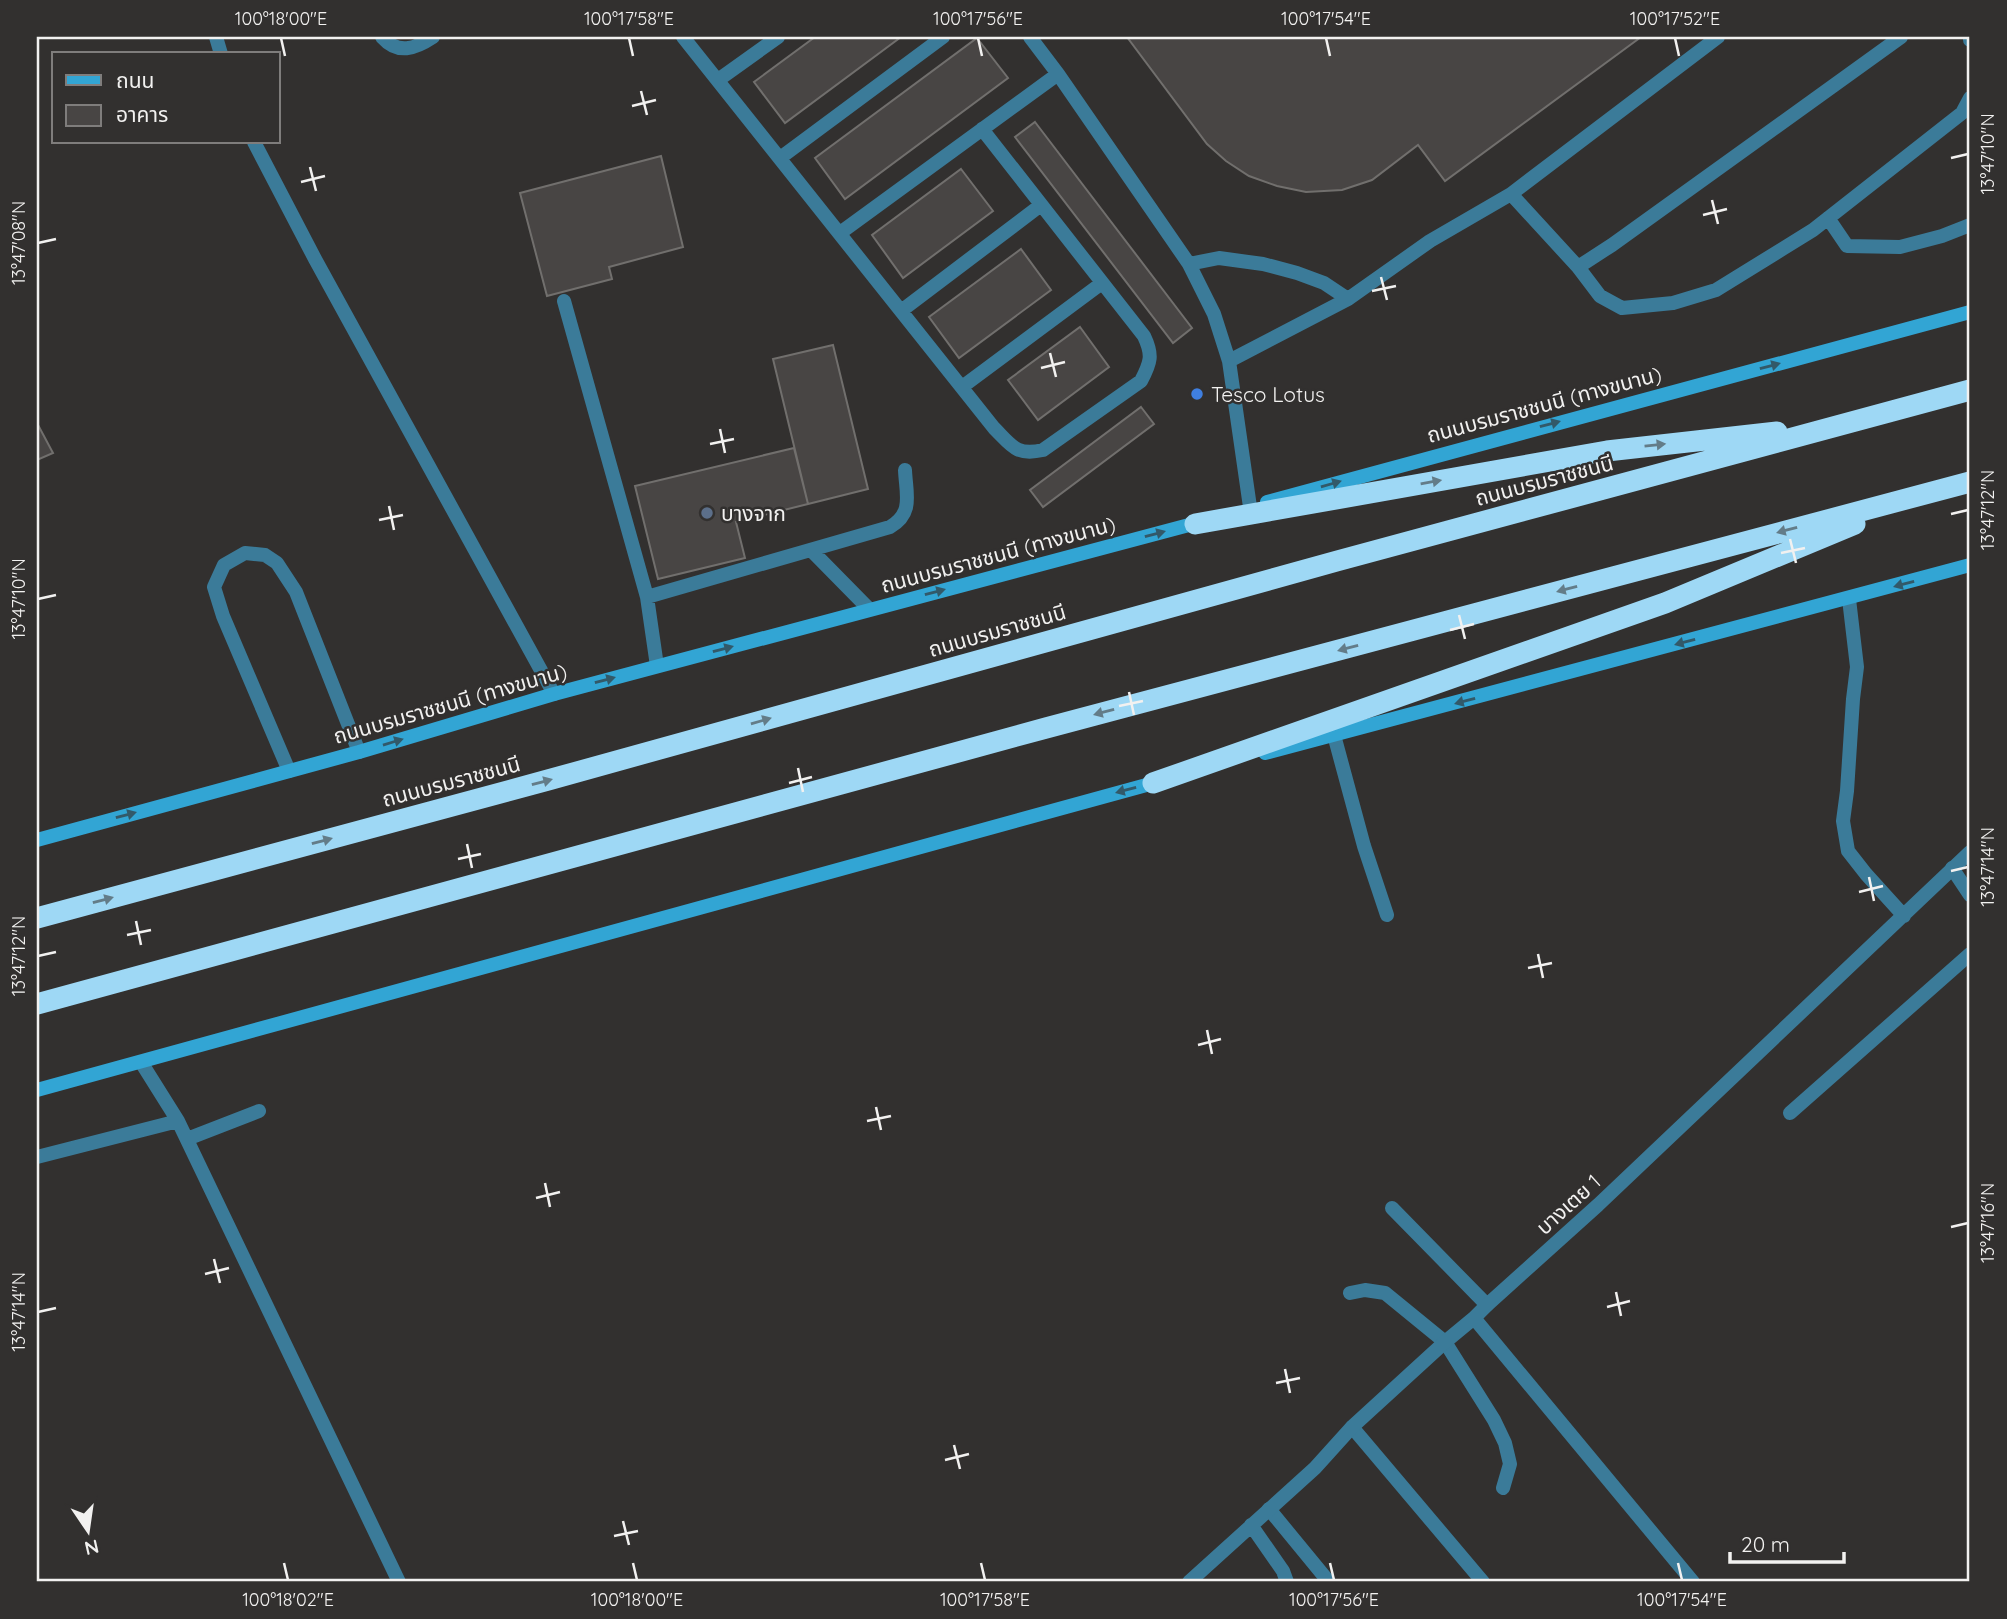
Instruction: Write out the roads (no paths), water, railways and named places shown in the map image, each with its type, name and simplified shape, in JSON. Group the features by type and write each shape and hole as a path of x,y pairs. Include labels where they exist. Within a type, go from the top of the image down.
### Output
{"highway":[{"name":"ถนนบรมราชชนนี","path":"37,918 548,780 1324,564 1970,390"},
{"path":"1195,524 1607,451 1843,425"},
{"path":"37,1003 1046,728 1970,482"},
{"path":"1153,783 1665,603 1924,495"}],"main road":[{"name":"ถนนบรมราชชนนี (ทางขนาน)","path":"37,840 359,752 554,694 1195,524 1471,446 1970,312"},
{"path":"37,1090 1153,783 1970,565"}],"street":[{"path":"382,37 402,49 419,46 433,37"},
{"path":"683,37 994,428 1013,447 1027,454 1043,450 1141,381 1148,367 1151,351 1144,336 982,129"},
{"path":"718,80 778,37"},
{"path":"780,158 943,37"},
{"path":"1030,37 1189,264 1214,314 1229,361 1250,507"},
{"path":"1229,361 1349,299 1430,241 1511,194 1718,37"},
{"path":"1578,267 1901,37"},
{"path":"840,233 1058,74"},
{"path":"1511,194 1538,221 1600,296 1622,308 1673,303 1716,290 1813,230 1962,113 1970,98"},
{"path":"255,144 315,259 554,694"},
{"path":"901,311 1041,205"},
{"path":"1828,218 1847,246 1900,247 1970,225"},
{"path":"1189,264 1219,258 1263,264 1324,283 1349,299"},
{"path":"962,387 1102,283"},
{"path":"564,301 647,597 657,666"},
{"path":"647,597 890,527 899,522 906,512 905,470"},
{"path":"811,550 869,610"},
{"path":"289,771 223,616 214,587 224,565 244,553 265,555 277,563 296,592 359,752"},
{"path":"1849,599 1857,667 1843,821 1849,851 1904,916"},
{"path":"1334,735 1364,846 1387,915"},
{"name":"บางเตย 1","path":"1189,1582 1315,1468 1352,1427 1598,1205 1970,852"},
{"path":"1952,869 1970,895"},
{"path":"1790,1112 1970,954"},
{"path":"141,1062 187,1139 399,1582"},
{"path":"187,1139 259,1111"},
{"path":"37,1157 178,1121"},
{"path":"1392,1208 1486,1305"},
{"path":"1350,1293 1365,1290 1385,1293 1445,1342 1494,1420 1505,1443 1510,1464 1503,1488"},
{"path":"1474,1318 1693,1582"},
{"path":"1352,1427 1483,1582"},
{"path":"1269,1509 1329,1582"},
{"path":"1251,1525 1283,1571 1287,1582"}],"place":[{"name":"Tesco Lotus","path":"1197,394"},
{"name":"บางจาก","path":"707,513"}]}
